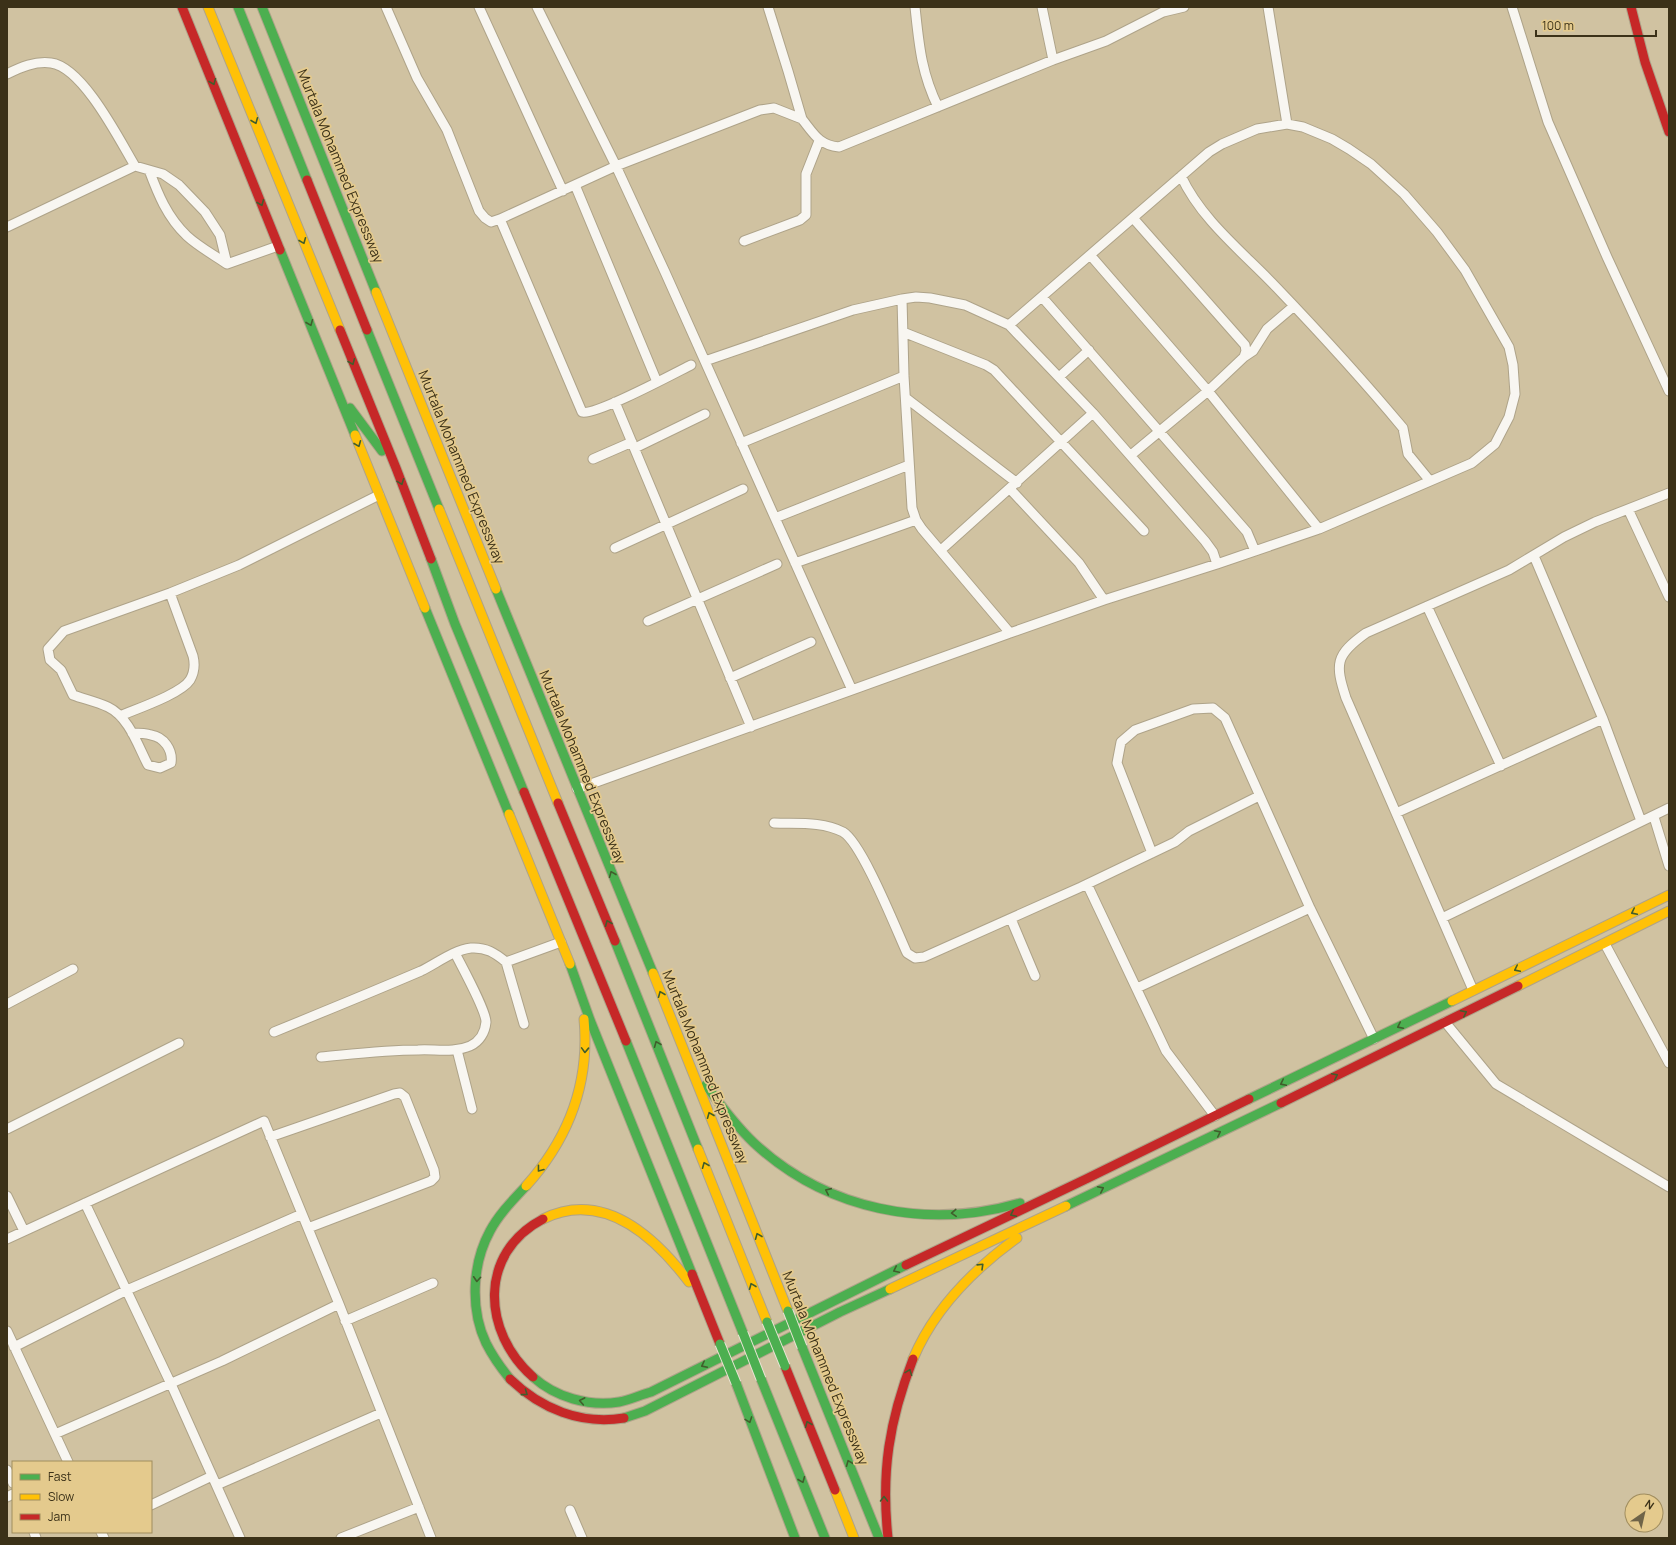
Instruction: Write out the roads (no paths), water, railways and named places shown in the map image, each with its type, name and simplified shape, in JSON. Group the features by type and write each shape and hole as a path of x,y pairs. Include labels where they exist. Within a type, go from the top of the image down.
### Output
{"main road":[{"path":"174,7 189,31 204,61"},
{"path":"182,7 336,390 573,970 590,1020 736,1383 795,1538"},
{"path":"208,7 396,468 455,624 603,985 825,1538"},
{"path":"238,7 445,525 628,973 854,1538"},
{"name":"Murtala Mohammed Expressway","path":"262,7 502,605 681,1042 879,1538"},
{"path":"1631,7 1645,62 1669,132"},
{"path":"371,278 376,318"},
{"path":"378,333 381,364"},
{"path":"336,390 396,468"},
{"path":"445,525 471,562"},
{"path":"480,574 502,605"},
{"path":"455,624 465,706"},
{"path":"708,1314 696,1292 682,1272 648,1237 618,1218 605,1213 589,1210 575,1210 549,1215 536,1222 523,1232 511,1245 503,1258 493,1286 492,1302 494,1317 504,1345 528,1374 546,1388 561,1395 591,1402 619,1402 651,1392 851,1291 1086,1179 1669,895"},
{"path":"573,970 582,1004 585,1027 584,1071 579,1092 572,1112 553,1152 535,1176 498,1217 489,1232 478,1267 476,1287 479,1325 484,1341 505,1375 536,1401 556,1412 601,1421 623,1418 645,1411 840,1312 1066,1206 1605,944 1669,911"},
{"path":"681,1042 719,1105 758,1147 780,1165 801,1178 828,1192 854,1201 899,1213 957,1214 990,1210 1017,1204 1045,1196 1086,1179"},
{"path":"888,1538 884,1510 884,1481 892,1422 913,1361 927,1332 945,1305 965,1281 985,1262 1008,1244 1066,1206"}],"street":[{"path":"386,7 417,78 447,130 479,211 491,222 616,166 760,110 774,108 802,119"},
{"path":"479,7 563,191"},
{"path":"536,7 616,166 852,690"},
{"path":"768,7 802,119 819,141 829,146 839,147 1053,60 1106,41 1163,12 1184,7"},
{"path":"915,7 922,63 929,88 938,107"},
{"path":"1042,7 1053,60"},
{"path":"1268,7 1287,124"},
{"path":"1512,7 1548,122 1607,257 1669,391"},
{"path":"7,74 23,66 40,63 53,63 63,68 92,95 135,166"},
{"path":"577,788 750,727 1010,632 1319,529 1472,463 1494,444 1503,430 1509,417 1515,394 1513,365 1509,347 1465,270 1437,232 1404,194 1371,164 1332,139 1303,127 1287,124 1257,129 1222,144 1209,152 1010,325"},
{"path":"744,241 800,220 806,215 806,174 819,141"},
{"path":"7,227 135,166 163,174 179,184 205,212 220,235 228,264"},
{"path":"149,170 159,197 173,221 188,236 228,264"},
{"path":"1181,176 1200,210 1294,306 1403,428 1408,454 1430,481"},
{"path":"575,185 657,382"},
{"path":"1133,218 1245,345 1246,351 1244,357"},
{"path":"500,219 580,408 586,413 615,402 691,365"},
{"path":"228,264 278,246"},
{"path":"1091,256 1208,391 1319,529"},
{"path":"705,361 853,310 902,299 916,297 948,301 965,306 1010,325 1093,413 1205,541 1213,552 1217,564"},
{"path":"1042,297 1247,532 1255,551"},
{"path":"902,299 904,376 912,508 916,520 1010,632"},
{"path":"1131,456 1208,391 1244,357 1253,351 1267,329 1294,306"},
{"path":"903,332 986,364 994,370 1144,531"},
{"path":"1059,377 1089,350"},
{"path":"741,443 904,376"},
{"path":"906,398 1014,486 1079,563 1104,600"},
{"path":"615,402 750,727"},
{"path":"941,550 1014,486 1093,413"},
{"path":"593,459 633,445 705,414"},
{"path":"775,518 909,465"},
{"path":"615,548 743,489"},
{"path":"1473,990 1346,698 1339,677 1338,664 1343,654 1354,642 1366,633 1509,570 1576,531 1669,493"},
{"path":"132,733 153,735 167,745 172,755 171,762 160,768 148,765 132,733 120,716 108,707 73,694 61,670 50,660 48,649 64,632 170,593 239,565 379,495"},
{"path":"1628,509 1669,597"},
{"path":"795,563 916,520"},
{"path":"1534,556 1603,719 1641,821"},
{"path":"648,621 777,564"},
{"path":"120,716 178,691 189,680 192,674 194,661 193,656 170,593"},
{"path":"1426,606 1501,766"},
{"path":"730,678 811,642"},
{"path":"1152,853 1116,763 1121,742 1134,730 1193,709 1212,708 1225,718 1310,908 1374,1039"},
{"path":"1396,813 1603,719"},
{"path":"774,823 817,824 843,832 850,839 870,873 907,953 915,958 924,957 1087,884 1175,842 1189,831 1259,796"},
{"path":"1442,918 1669,808"},
{"path":"1654,816 1669,866"},
{"path":"1087,884 1166,1051 1215,1116"},
{"path":"1137,988 1310,908"},
{"path":"1011,919 1035,976"},
{"path":"506,962 561,942"},
{"path":"1605,944 1669,1063"},
{"path":"274,1032 422,970 455,953 469,948 482,948 494,952 506,962 524,1024"},
{"path":"321,1057 418,1050 457,1050 470,1046 481,1037 485,1030 486,1020 455,953"},
{"path":"7,1004 73,969"},
{"path":"1445,1022 1496,1084 1669,1187"},
{"path":"7,1128 179,1043"},
{"path":"457,1050 472,1109"},
{"path":"270,1138 394,1094 400,1093 405,1097 408,1104 434,1170 435,1177 431,1181 308,1228"},
{"path":"7,1239 264,1121 431,1538"},
{"path":"7,1196 24,1231"},
{"path":"85,1202 171,1384 240,1538"},
{"path":"14,1347 127,1290 302,1214"},
{"path":"345,1321 432,1283"},
{"path":"55,1434 222,1361 338,1304"},
{"path":"7,1331 68,1461"},
{"path":"217,1485 381,1412"},
{"path":"7,1470 12,1481"},
{"path":"152,1504 212,1476"},
{"path":"341,1538 419,1507"},
{"path":"570,1510 582,1538"}]}
